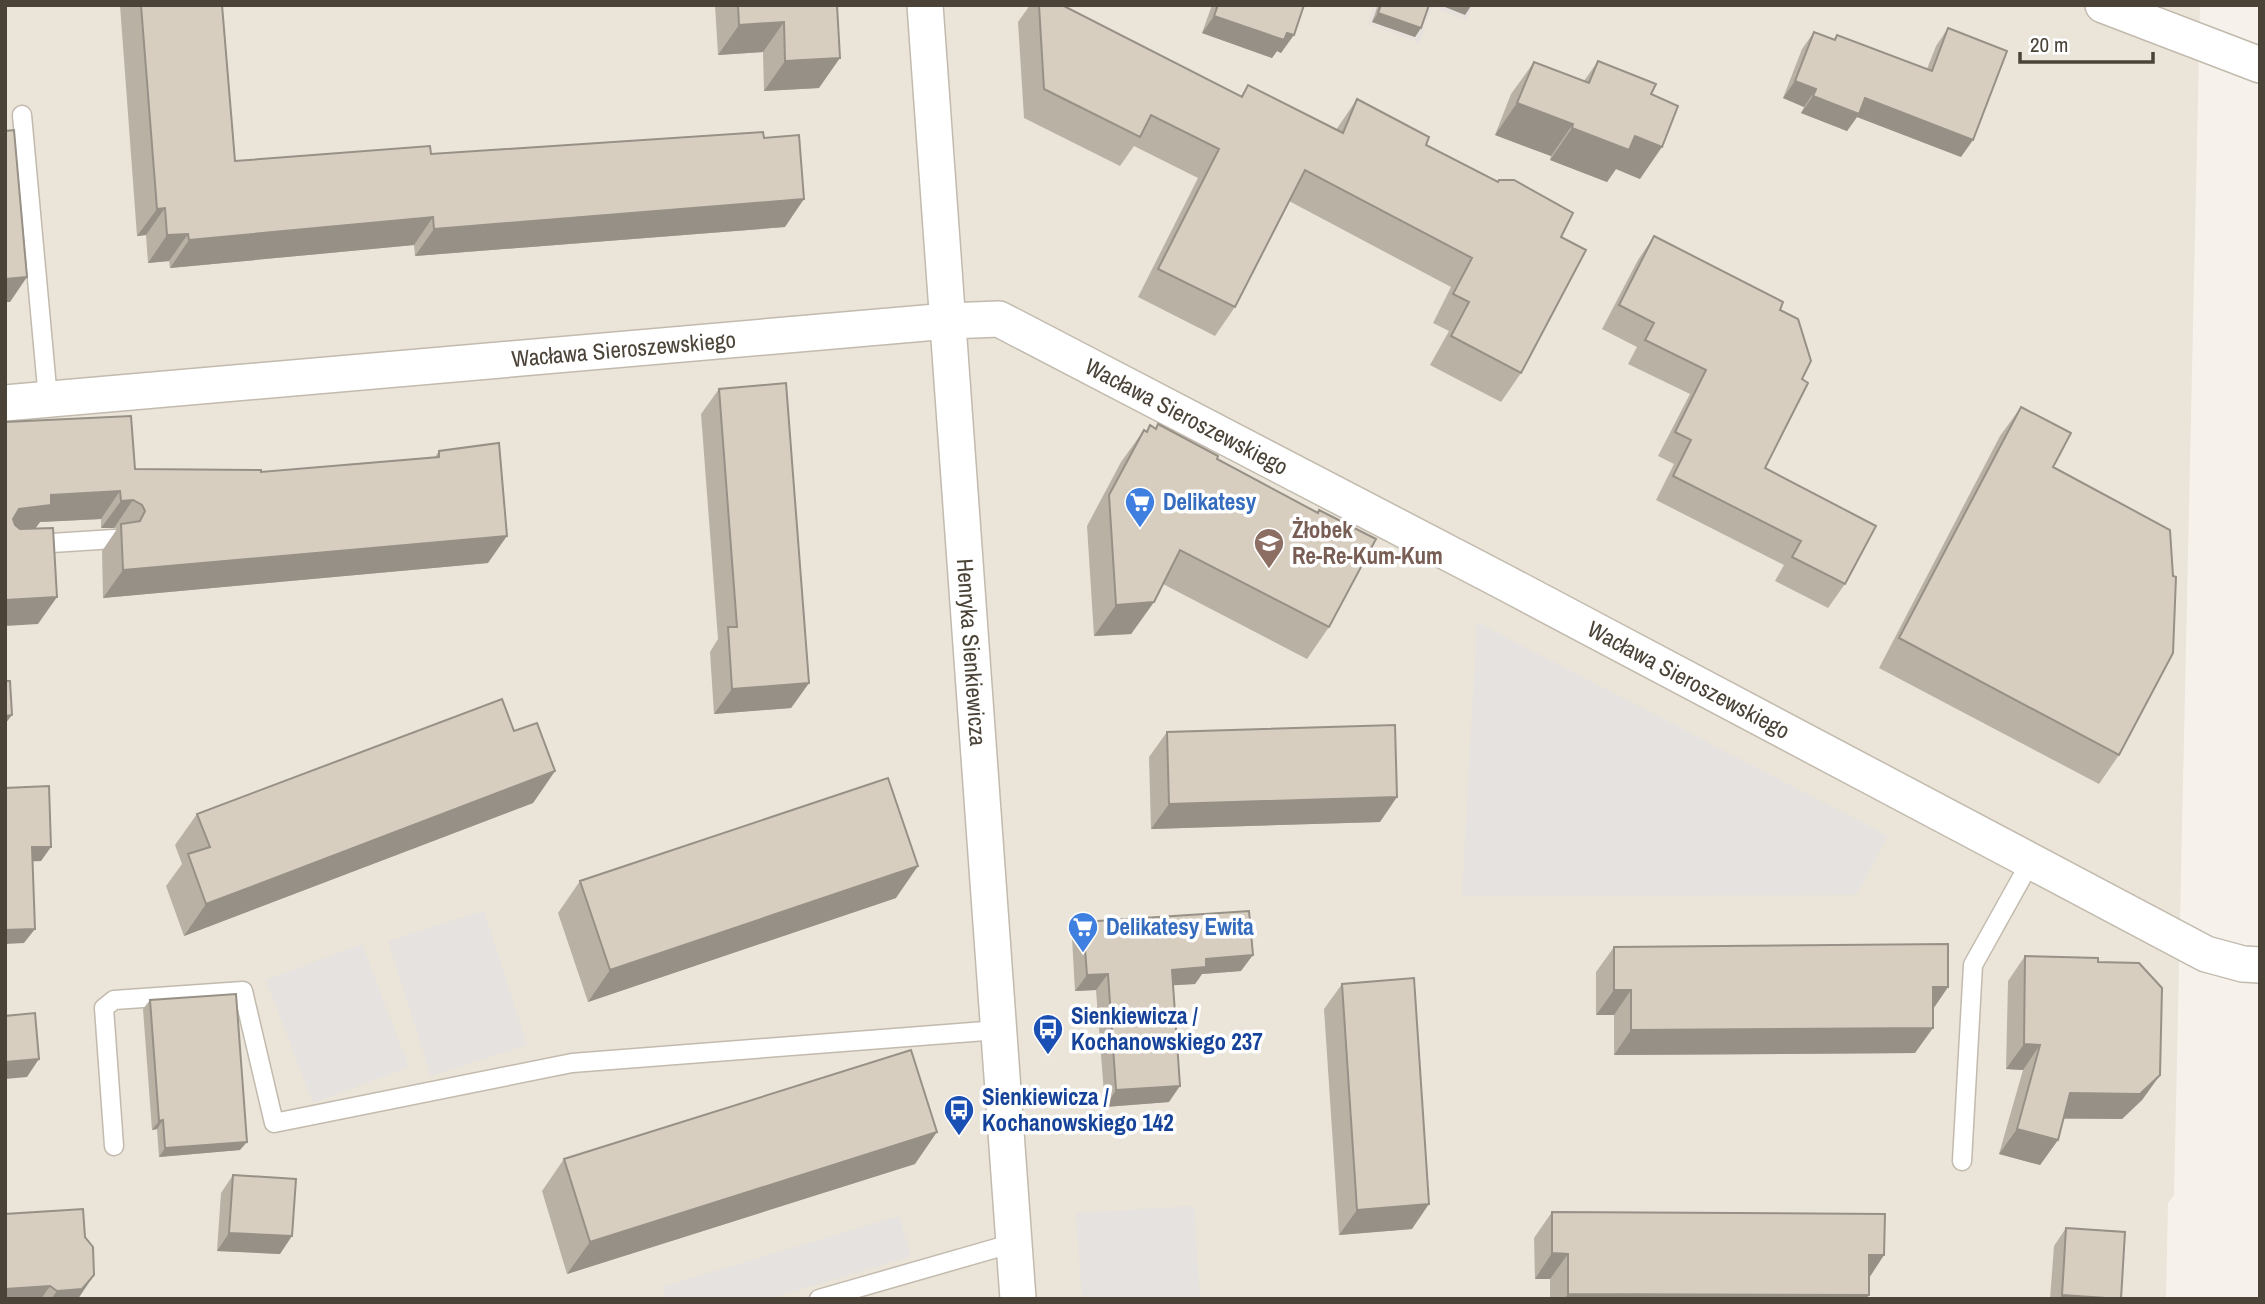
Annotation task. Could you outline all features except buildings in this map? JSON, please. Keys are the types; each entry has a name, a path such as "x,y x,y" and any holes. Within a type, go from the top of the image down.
{"street":[{"name":"Henryka Sienkiewicza","path":"925,5 1018,1299"},
{"path":"2103,5 2260,65"},
{"name":"Wacława Sieroszewskiego","path":"5,403 948,321 999,319 1502,581 2206,954 2243,964 2260,965"}],"lane":[{"path":"22,115 48,399"},
{"path":"5,546 114,539"},
{"path":"1962,1161 1973,965 2031,861"},
{"path":"114,1146 104,1008 114,1000 243,991 274,1123 572,1063 998,1030"},
{"path":"819,1299 1014,1243"}],"shaded area":[{"path":"5,5 2200,5 2174,1195 2168,1203 2166,1299 5,1299"},
{"path":"1374,5 1472,5 1467,20 1432,7 1419,43 1368,24"},
{"path":"1477,622 1888,836 1856,895 1462,896"},
{"path":"484,911 527,1045 431,1076 388,941"},
{"path":"362,944 409,1067 313,1103 266,980"},
{"path":"1194,1206 1200,1299 1082,1299 1076,1213"},
{"path":"899,1216 911,1256 769,1299 666,1299 662,1287"}],"place":[{"name":"Delikatesy","path":"1140,529"},
{"name":"Żłobek Re-Re-Kum-Kum","path":"1269,570"},
{"name":"Delikatesy Ewita","path":"1083,954"},
{"name":"Sienkiewicza / Kochanowskiego 237","path":"1048,1056"},
{"name":"Sienkiewicza / Kochanowskiego 142","path":"959,1137"}]}
